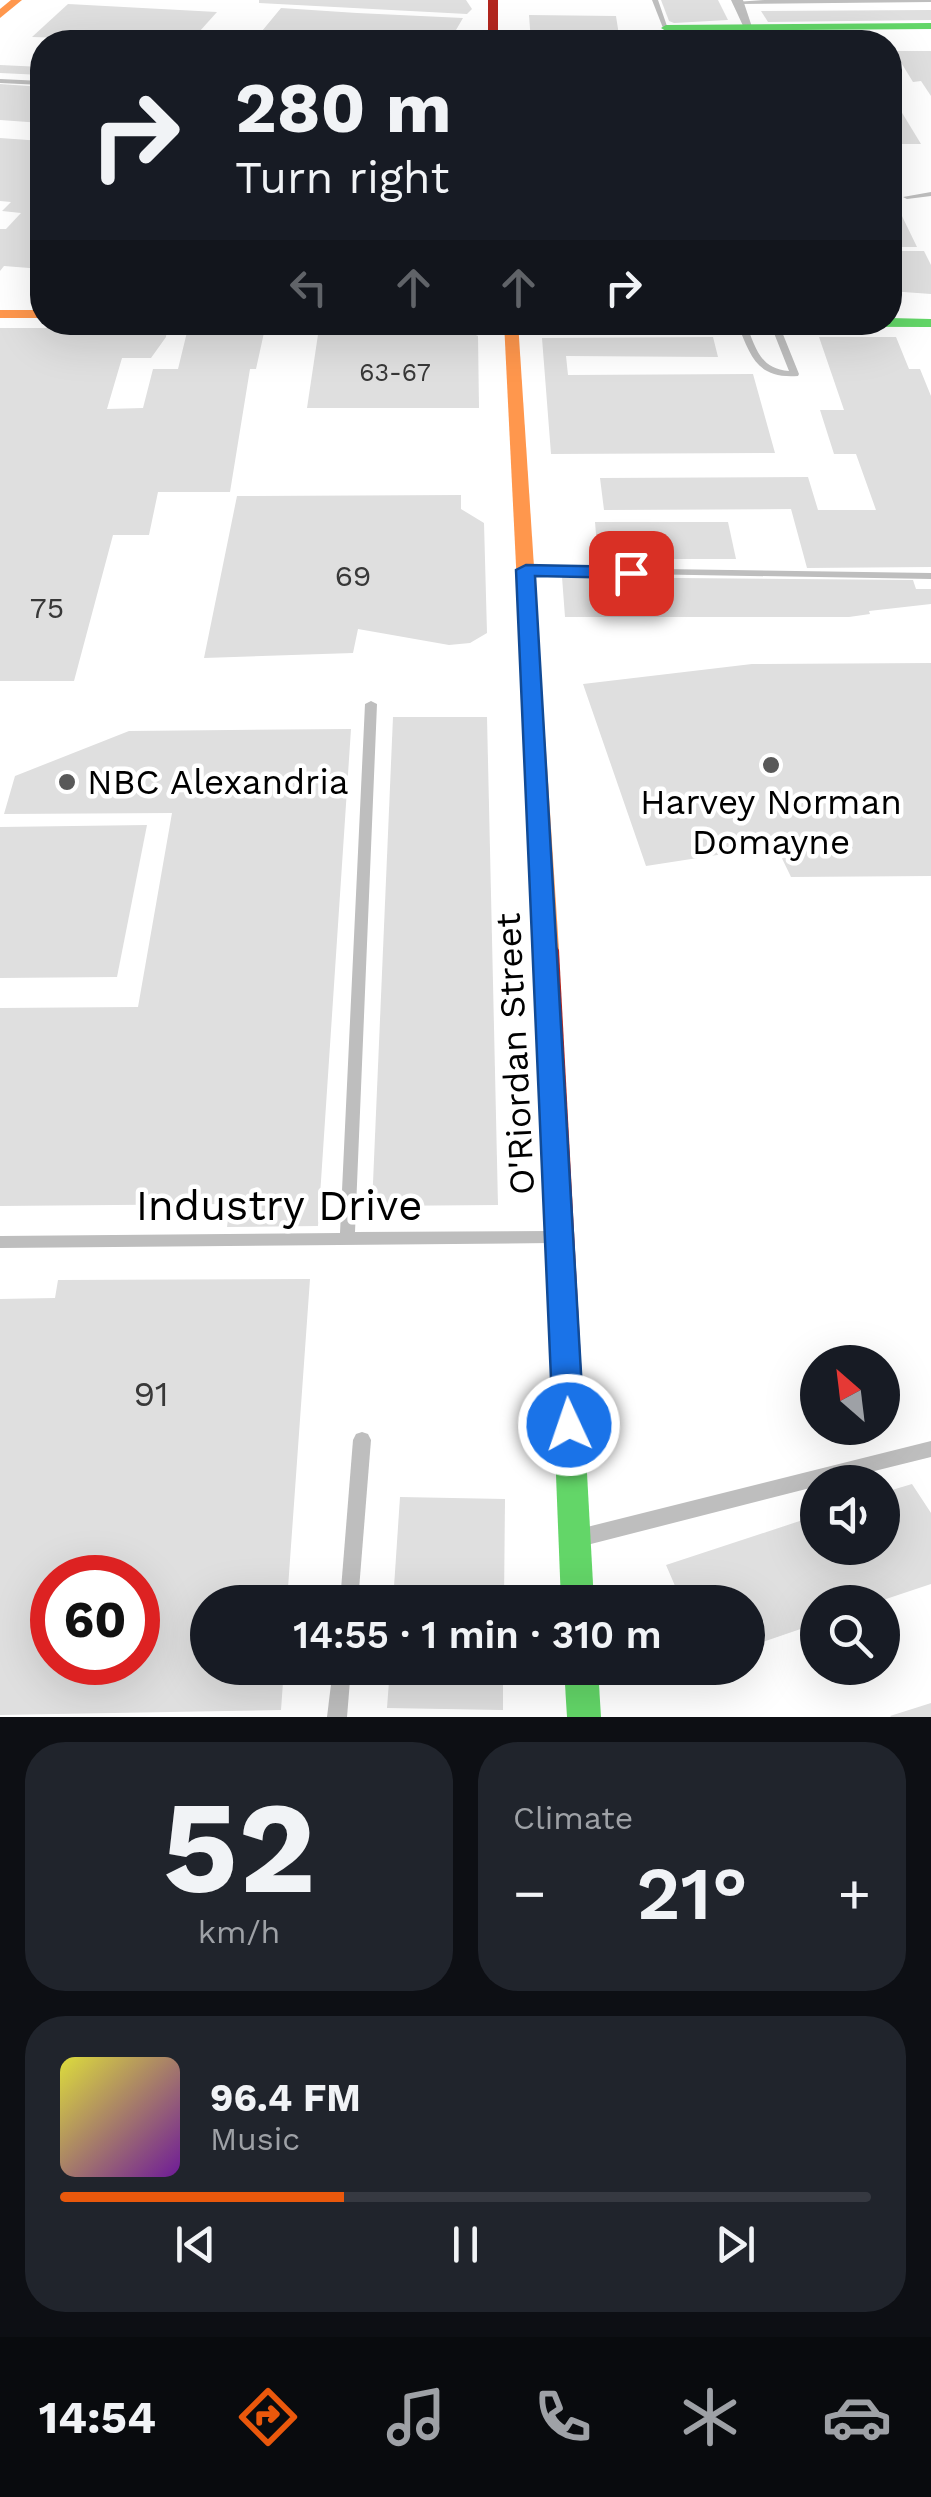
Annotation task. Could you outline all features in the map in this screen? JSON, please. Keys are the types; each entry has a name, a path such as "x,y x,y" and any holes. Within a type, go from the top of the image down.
{"main road":[{"path":"493,0 493,30"},
{"path":"666,28 931,26"},
{"path":"0,314 30,314"},
{"path":"902,323 931,323"},
{"name":"O'Riordan Street","path":"512,335 577,1585"},
{"path":"582,1685 584,1717"}],"street":[{"path":"738,1 750,27"}],"lane":[{"path":"655,0 666,28"},
{"path":"738,1 931,0"},
{"path":"0,81 30,83"},
{"path":"907,198 931,194"},
{"path":"746,335 759,365 776,375 795,374 779,335"},
{"path":"526,570 931,576"},
{"path":"347,1240 370,704"},
{"name":"Industry Drive","path":"0,1242 560,1237"},
{"path":"350,1585 362,1440"},
{"path":"575,1538 931,1450"},
{"path":"337,1717 340,1685"}],"building":[{"path":"259,0 466,0 472,9 467,14"},
{"path":"661,0 718,0 728,20 674,23 669,21"},
{"path":"68,4 217,12 201,30 40,30"},
{"path":"281,8 463,18 456,30 263,30"},
{"path":"931,10 931,20 768,22 761,11"},
{"path":"529,15 616,16 618,30 530,30"},
{"path":"902,51 931,51 931,96 921,81 913,82 902,64"},
{"path":"0,65 30,66 30,74 0,73"},
{"path":"0,84 30,86 30,122 0,120"},
{"path":"902,113 921,144 902,144"},
{"path":"0,138 30,140 30,268 4,266 0,271 0,229 6,229 21,213 2,211 11,202 0,201"},
{"path":"902,216 917,247 902,247"},
{"path":"902,251 924,251 931,265 931,294 902,292"},
{"path":"0,328 30,328 30,335 166,335 151,358 122,358 107,409 143,408 153,369 178,369 186,335 263,335 256,369 250,369 230,492 158,492 149,535 113,535 74,681 0,681"},
{"path":"318,335 478,336 479,408 307,408"},
{"path":"713,337 718,357 566,356 568,375 753,374 775,453 551,454 542,338"},
{"path":"819,337 896,337 909,369 920,369 931,396 931,567 807,568 791,509 604,510 600,478 808,477 818,510 876,510 856,454 834,454 820,410 844,410"},
{"path":"461,495 461,509 484,523 487,633 470,643 449,645 358,629 353,653 204,658 237,496"},
{"path":"595,522 728,522 736,559 598,559"},
{"path":"562,577 913,580 916,589 931,589 931,604 849,617 565,617"},
{"name":"Harvey Norman Domayne","path":"931,663 931,876 791,877 776,846 646,866 583,684 752,664"},
{"path":"393,717 487,717 498,1205 372,1206"},
{"path":"351,729 318,1226 227,1227 230,1204 0,1206 0,1008 138,1007 172,813 4,814 15,776 129,731"},
{"path":"147,825 117,977 0,978 0,827"},
{"path":"310,1279 288,1585 190,1585 190,1685 283,1685 281,1710 0,1715 0,1299 55,1298 58,1280"},
{"path":"912,1484 931,1513 931,1584 900,1594 900,1585 800,1585 800,1629 765,1641 765,1585 675,1585 666,1565 800,1521 800,1565 900,1565 900,1488"},
{"path":"400,1497 505,1499 504,1585 394,1585"},
{"path":"389,1685 503,1685 503,1710 387,1708"},
{"path":"931,1703 931,1717 890,1716"}],"traffic: fast":[{"path":"666,28 931,26"},
{"path":"902,323 931,323"},
{"path":"568,1399 577,1585"},
{"path":"582,1685 584,1717"}],"traffic: slow":[{"path":"0,15 17,0"},
{"path":"0,314 30,314"},
{"path":"512,335 547,950"}],"traffic: jam":[{"path":"493,0 493,30"},
{"path":"547,950 568,1399"}],"place":[{"name":"Harvey Norman Domayne","path":"771,765"},
{"name":"NBC Alexandria","path":"67,782"}],"route":[{"path":"569,1425 526,570 631,573"}]}
